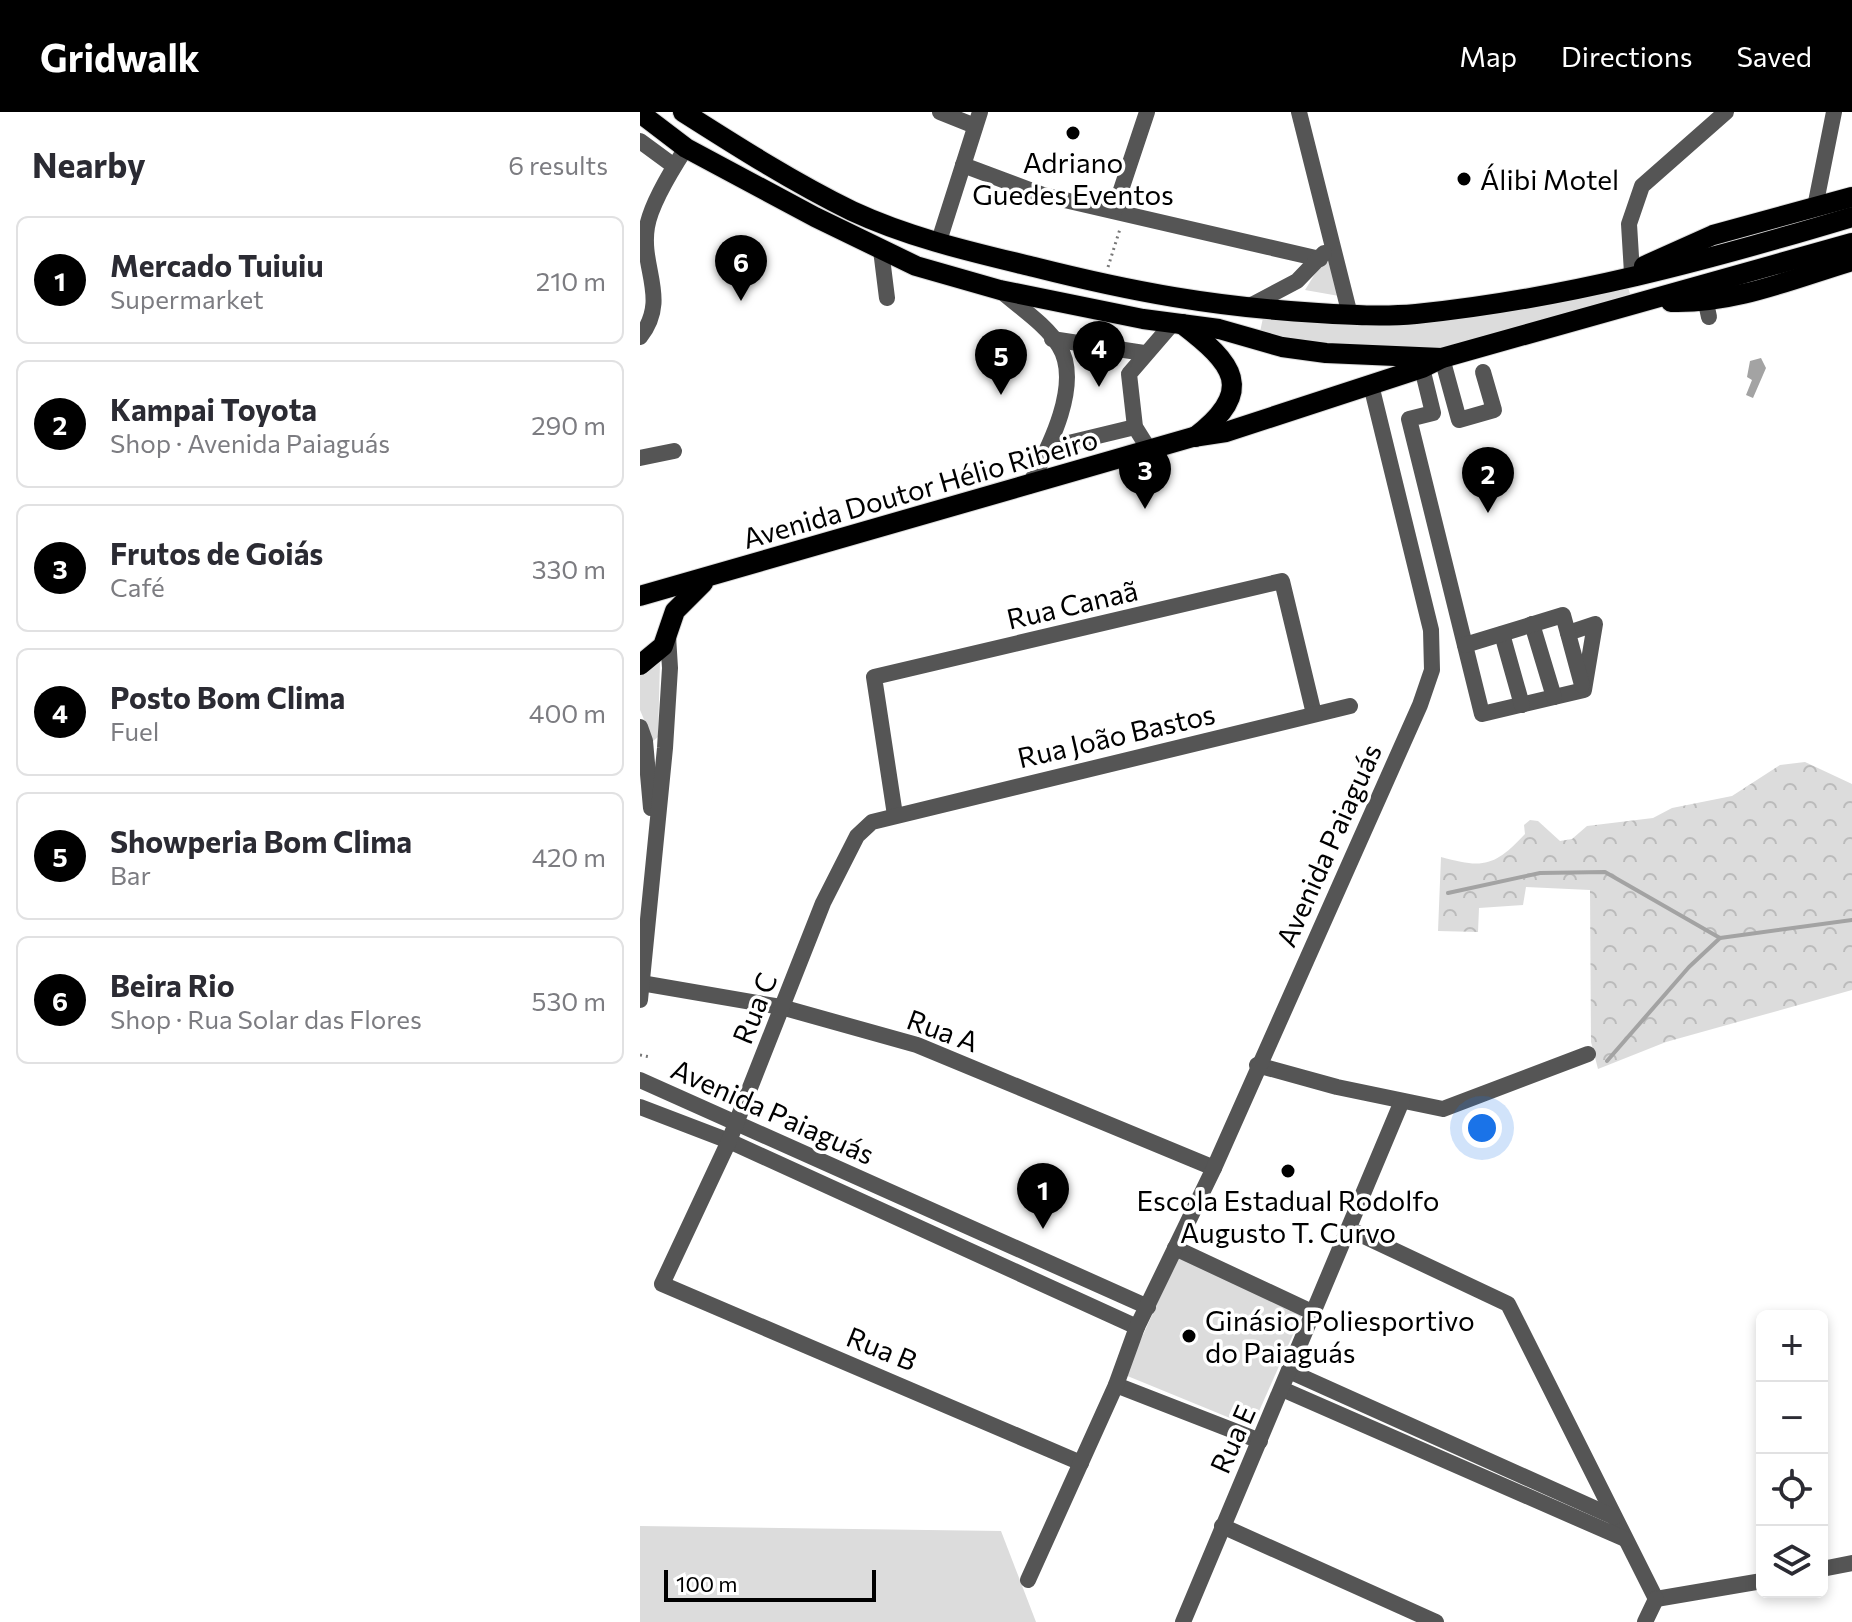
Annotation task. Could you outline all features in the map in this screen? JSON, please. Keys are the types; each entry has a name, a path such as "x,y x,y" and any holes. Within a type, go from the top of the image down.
{"main road":[{"path":"683,112 777,171 854,212 938,244 1148,295 1246,308 1350,315 1415,314 1612,283 1752,249 1852,217"},
{"path":"640,113 686,148 916,266 1000,290 1326,353 1442,358 1651,302 1852,243"},
{"path":"1612,283 1713,235 1852,197"},
{"path":"1651,302 1707,310 1852,261"},
{"path":"1177,324 1224,359 1231,386 1224,409 1214,422 1193,437"},
{"name":"Avenida Doutor Hélio Ribeiro","path":"640,596 1193,437 1226,432 1422,368 1442,358"},
{"name":"Avenida Doutor Hélio Ribeiro","path":"640,665 655,655 684,599 707,579"},
{"name":"Avenida Doutor Hélio Ribeiro","path":"640,596 656,609 667,631"}],"street":[{"path":"938,244 978,119 940,112"},
{"path":"1119,212 1147,112"},
{"path":"1299,112 1350,315"},
{"path":"1632,273 1629,224 1642,186 1726,112"},
{"path":"1815,207 1834,112"},
{"path":"640,141 674,166"},
{"path":"640,337 653,318 654,288 647,228 674,166 686,148"},
{"path":"963,165 1043,195 1320,259"},
{"path":"1246,308 1297,281 1320,259 1330,241"},
{"path":"881,250 887,298"},
{"path":"1000,290 1060,346 1067,374 1060,422 1029,486"},
{"path":"1150,451 1135,427 1129,374 1144,353 1177,324"},
{"path":"1052,339 1144,353"},
{"path":"1442,358 1459,420 1494,410 1483,372"},
{"path":"1422,368 1433,413"},
{"name":"Avenida Paiaguás","path":"1028,1580 1116,1385 1137,1327 1214,1168 1257,1065 1420,705 1432,670 1431,630 1362,388"},
{"path":"1456,408 1409,419 1482,714 1584,690"},
{"path":"1048,448 1135,427"},
{"path":"640,458 674,451"},
{"name":"Rua Canaã","path":"895,815 874,677 1282,581 1314,714"},
{"path":"1465,645 1563,615 1584,690"},
{"path":"1532,624 1554,697"},
{"path":"1568,633 1595,624 1584,690"},
{"path":"640,1000 666,733 667,631"},
{"path":"1502,634 1522,705"},
{"name":"Rua João Bastos","path":"895,815 1350,706"},
{"path":"640,727 648,764 654,849"},
{"name":"Rua C","path":"662,1284 729,1141 823,903 857,836 872,822 895,815"},
{"name":"Rua A","path":"641,983 781,1007 917,1045 1214,1168"},
{"path":"1257,1065 1443,1109 1588,1054"},
{"name":"Avenida Paiaguás","path":"640,1080 1148,1307"},
{"name":"Rua E","path":"1183,1622 1402,1101"},
{"name":"Avenida Paiaguás","path":"640,1107 729,1141 1137,1327"},
{"path":"1349,1229 1508,1304 1656,1599"},
{"path":"1175,1248 1314,1313"},
{"name":"Rua B","path":"662,1284 1081,1463"},
{"path":"1289,1371 1614,1517"},
{"path":"1116,1385 1260,1441"},
{"path":"1282,1389 1353,1423 1625,1539"},
{"path":"1222,1526 1436,1622"},
{"path":"1828,1568 1852,1563"},
{"path":"1656,1599 1756,1582"},
{"path":"1645,1622 1656,1599"}],"path":[{"path":"1107,272 1119,212"},
{"path":"640,1055 650,1057"}],"green space":[{"path":"1326,256 1331,256 1339,296 1305,290"},
{"path":"1628,287 1630,294 1498,334 1430,349 1356,349 1260,332 1264,313 1484,314 1567,302"},
{"path":"660,662 658,737 653,741 640,710 640,675"},
{"path":"1805,762 1852,784 1852,990 1666,1042 1598,1069 1591,1042 1590,890 1526,887 1523,905 1479,908 1478,932 1438,931 1441,857 1468,863 1488,862 1515,845 1525,834 1524,825 1530,820 1538,821 1560,841 1572,839 1587,826 1653,818 1672,808 1732,796 1780,765"},
{"path":"1179,1255 1303,1312 1252,1427 1125,1375"},
{"path":"640,1526 1001,1531 1036,1622 640,1622"}],"shaded area":[{"path":"1761,358 1766,368 1753,398 1746,395 1752,380 1747,377 1750,361"}],"waterway":[{"path":"1448,893 1540,873 1605,872 1720,938 1852,920"},
{"path":"1607,1061 1689,967 1720,938"}],"place":[{"name":"Adriano Guedes Eventos","path":"1073,133"},
{"name":"Álibi Motel","path":"1464,179"},
{"name":"Beira Rio","path":"741,301"},
{"name":"Posto Bom Clima","path":"1099,387"},
{"name":"Showperia Bom Clima","path":"1001,395"},
{"name":"Frutos de Goiás","path":"1145,509"},
{"name":"Kampai Toyota","path":"1488,513"},
{"name":"Escola Estadual Rodolfo Augusto T. Curvo","path":"1288,1171"},
{"name":"Mercado Tuiuiu","path":"1043,1229"},
{"name":"Ginásio Poliesportivo do Paiaguás","path":"1189,1336"}]}
